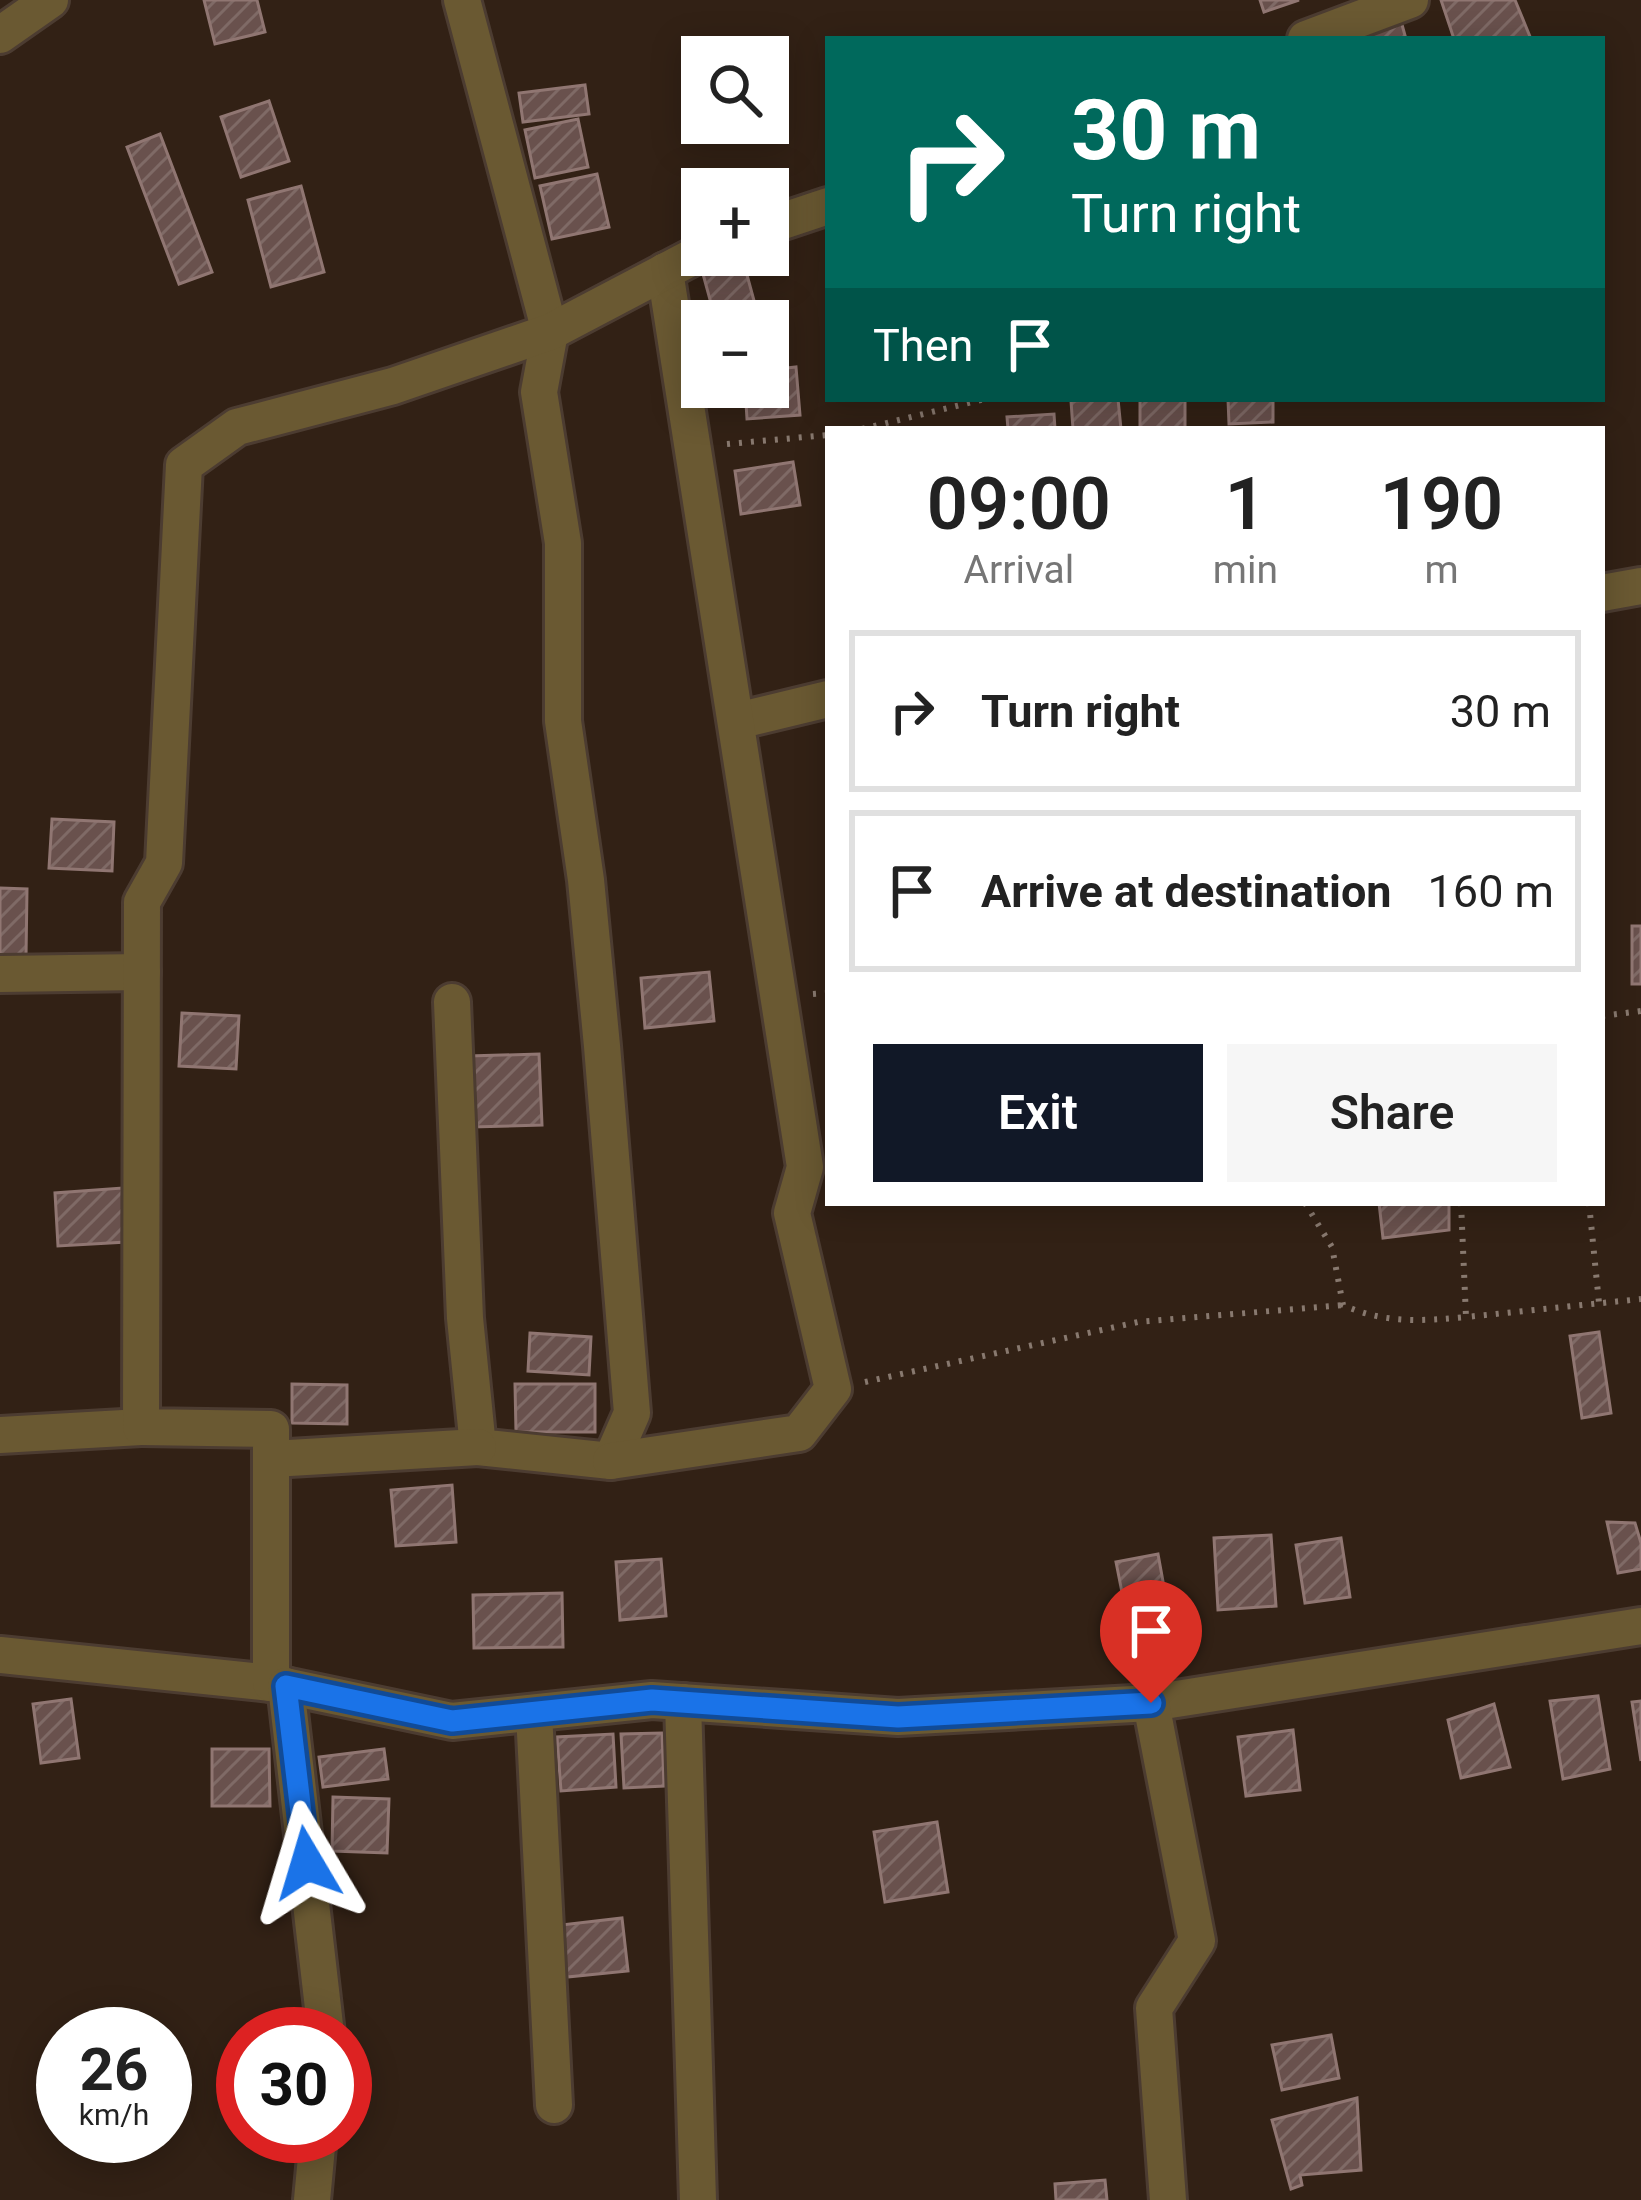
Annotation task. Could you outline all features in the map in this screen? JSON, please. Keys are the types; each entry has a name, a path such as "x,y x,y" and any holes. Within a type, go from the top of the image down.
{"street":[{"path":"0,35 50,0"},
{"path":"462,0 550,332 539,392 562,543 563,721 588,904 632,1413 610,1461"},
{"path":"1314,36 1410,0"},
{"path":"789,219 825,207"},
{"path":"141,1427 142,902 164,863 184,465 237,428 393,386 550,332 681,263"},
{"path":"272,1459 478,1447 610,1461 799,1433 832,1389 792,1213 805,1167 665,271"},
{"path":"1605,592 1641,586"},
{"path":"737,721 825,699"},
{"path":"0,974 142,972"},
{"path":"452,1002 465,1318 478,1447"},
{"path":"0,1435 141,1427 271,1429 279,1685 322,2007"},
{"path":"0,1654 279,1685 452,1721 652,1700 898,1717 1151,1703 1641,1626"},
{"path":"682,1702 698,2200"},
{"path":"1151,1703 1197,1941 1154,2008 1168,2200"},
{"path":"533,1713 554,2105"},
{"path":"313,2200 316,2163"}],"path":[{"path":"874,426 974,402"},
{"path":"693,448 825,435"},
{"path":"1605,1016 1641,1011"},
{"path":"1307,1206 1332,1246 1343,1305"},
{"path":"1461,1206 1466,1317"},
{"path":"1588,1206 1599,1303"},
{"path":"832,1389 1138,1322 1343,1305 1362,1314 1413,1322 1641,1299"}],"building":[{"path":"204,0 257,0 265,32 215,44"},
{"path":"1260,0 1299,0 1264,12"},
{"path":"1441,0 1515,0 1530,36 1453,36"},
{"path":"1401,21 1405,36 1364,36"},
{"path":"585,85 589,114 523,122 519,93"},
{"path":"269,101 289,161 241,177 221,117"},
{"path":"578,119 588,167 535,178 525,130"},
{"path":"160,134 212,272 179,284 127,147"},
{"path":"597,174 609,227 552,239 540,186"},
{"path":"301,186 324,272 271,287 248,200"},
{"path":"704,276 747,276 754,300 710,300"},
{"path":"796,367 800,415 747,419 746,408 789,408 789,368"},
{"path":"1071,402 1118,402 1121,426 1073,426"},
{"path":"1140,402 1185,402 1185,426 1140,426"},
{"path":"1228,402 1273,402 1273,422 1229,424"},
{"path":"1054,414 1055,426 1008,426 1007,417"},
{"path":"793,462 800,505 741,514 735,471"},
{"path":"52,819 114,822 112,871 49,868"},
{"path":"0,888 27,889 26,957 0,956"},
{"path":"1632,926 1641,926 1641,984 1632,984"},
{"path":"709,972 714,1021 645,1028 641,978"},
{"path":"182,1013 239,1016 236,1069 179,1066"},
{"path":"539,1054 542,1125 472,1127 469,1056"},
{"path":"122,1188 126,1242 58,1246 55,1193"},
{"path":"1379,1206 1449,1206 1449,1230 1383,1238"},
{"path":"1599,1332 1611,1413 1582,1418 1570,1336"},
{"path":"530,1333 591,1337 589,1375 528,1371"},
{"path":"292,1384 347,1385 347,1424 292,1423"},
{"path":"515,1384 595,1384 595,1432 516,1432"},
{"path":"452,1485 456,1542 396,1546 391,1490"},
{"path":"1607,1522 1635,1523 1641,1569 1618,1573"},
{"path":"1271,1535 1276,1606 1218,1610 1214,1538"},
{"path":"1341,1538 1350,1597 1305,1603 1296,1545"},
{"path":"1158,1554 1170,1620 1129,1628 1116,1562"},
{"path":"661,1559 666,1616 620,1620 616,1562"},
{"path":"562,1593 563,1647 474,1648 473,1595"},
{"path":"1598,1696 1610,1769 1563,1779 1550,1701"},
{"path":"71,1699 79,1758 41,1763 33,1704"},
{"path":"1641,1701 1641,1761 1632,1702"},
{"path":"1494,1704 1510,1767 1461,1778 1448,1720"},
{"path":"1293,1730 1300,1790 1246,1796 1238,1737"},
{"path":"662,1733 664,1786 624,1788 621,1734"},
{"path":"613,1734 616,1787 561,1791 557,1737"},
{"path":"212,1749 269,1749 270,1806 212,1806"},
{"path":"384,1749 388,1779 323,1787 319,1757"},
{"path":"333,1797 389,1799 387,1853 332,1851"},
{"path":"937,1822 948,1892 885,1902 874,1832"},
{"path":"622,1918 628,1971 567,1977 561,1925"},
{"path":"1331,2035 1339,2078 1282,2090 1272,2045"},
{"path":"1357,2098 1361,2170 1300,2175 1302,2185 1291,2189 1272,2120"},
{"path":"1105,2180 1107,2200 1056,2200 1055,2184"}],"route":[{"path":"307,1863 286,1686 452,1721 652,1700 898,1717 1151,1703"}]}
